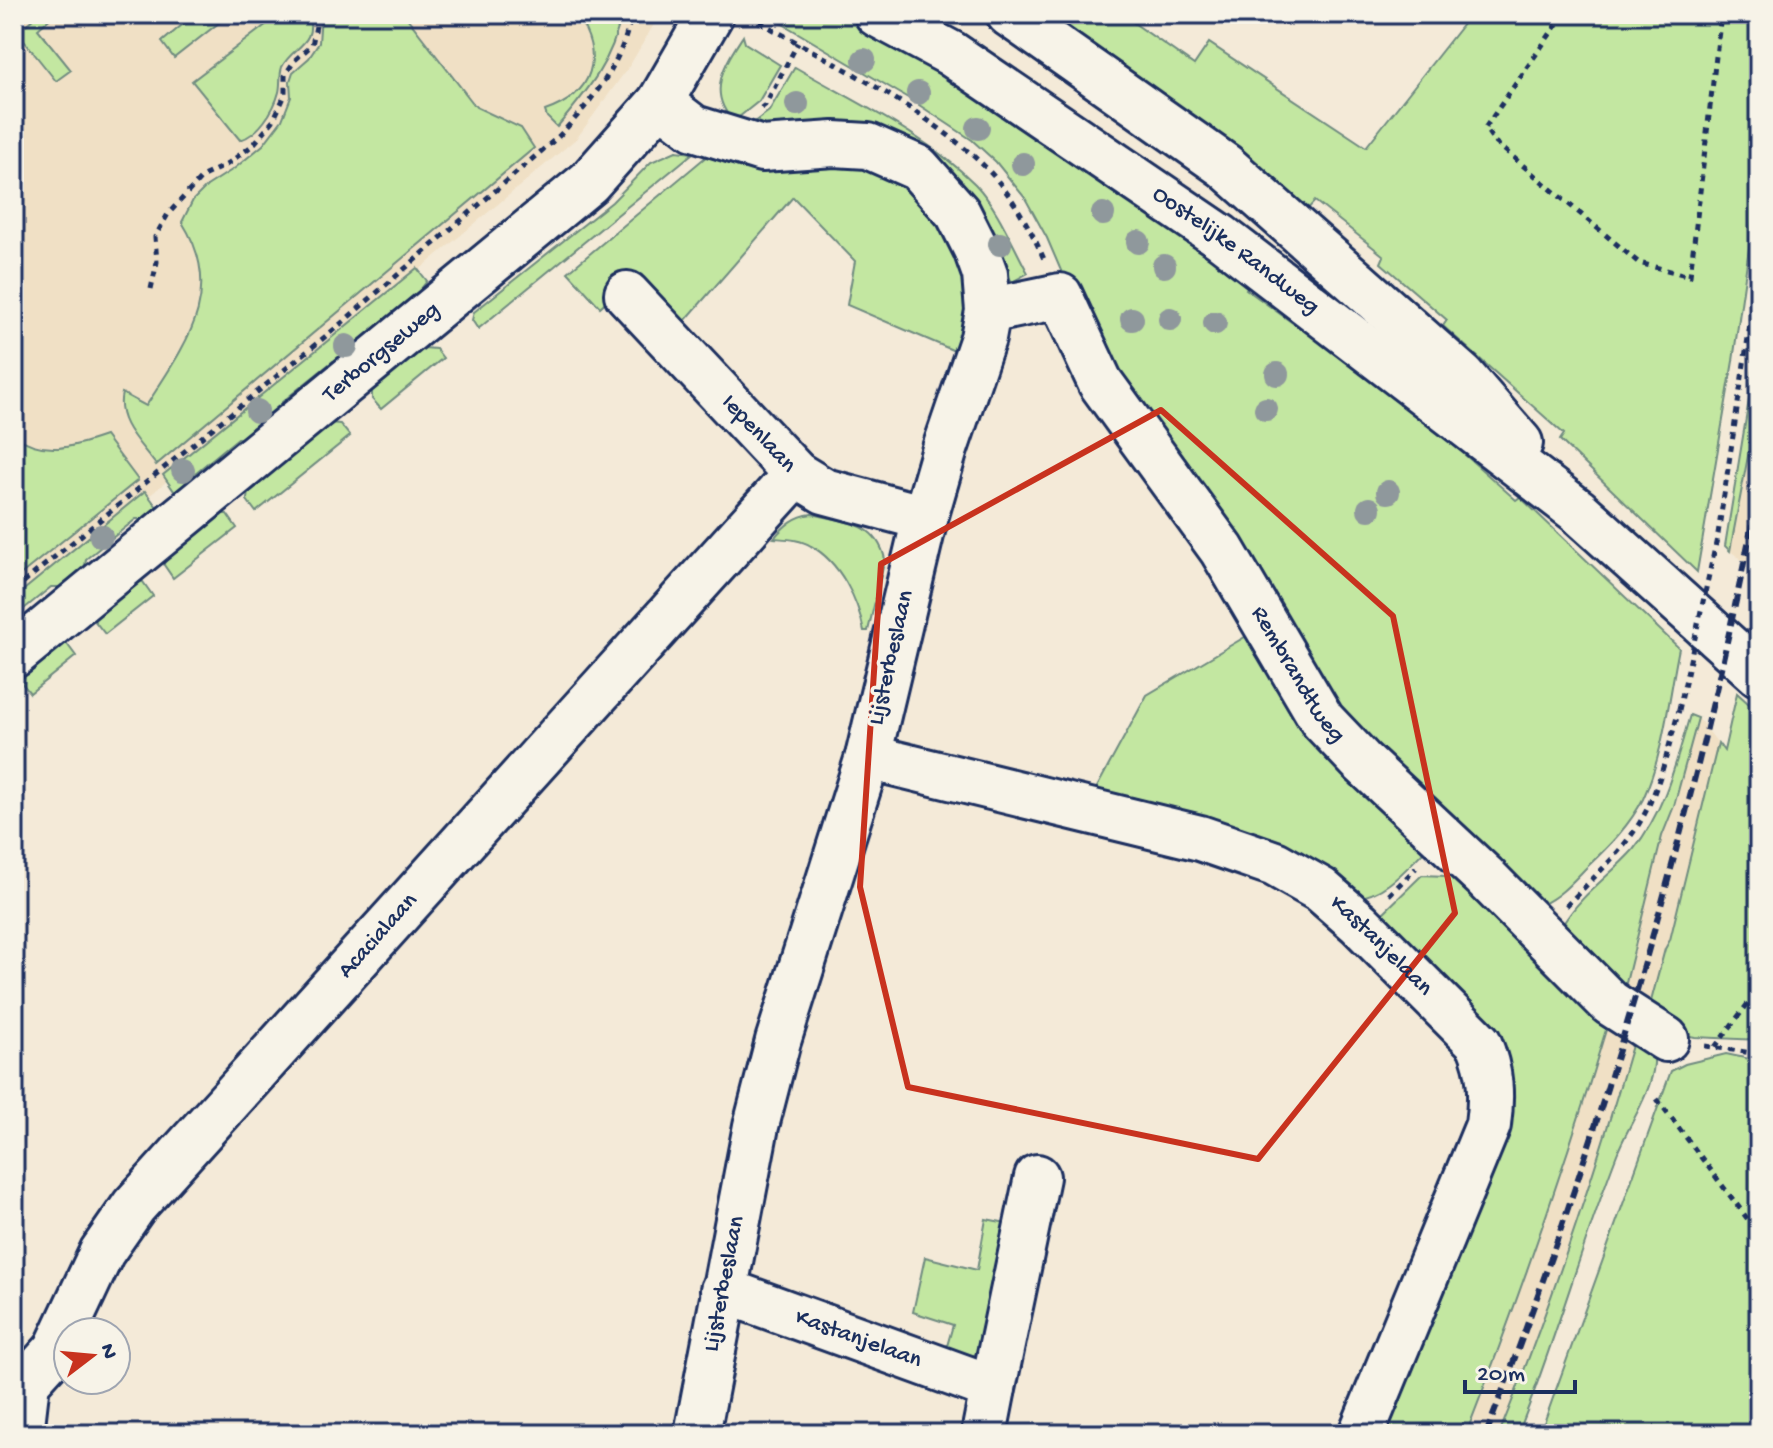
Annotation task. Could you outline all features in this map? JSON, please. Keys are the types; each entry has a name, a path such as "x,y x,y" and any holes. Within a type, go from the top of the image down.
{"street":[{"name":"Terborgseweg","path":"14,655 589,182 660,102 711,14"},
{"name":"Oostelijke Randweg","path":"877,14 950,53 1221,237 1578,511 1759,674"},
{"name":"Oostelijke Randweg","path":"1009,14 1225,166 1462,376 1578,511"},
{"name":"Lijsterbeslaan","path":"660,102 694,128 762,149 834,144 868,146 918,168 958,213 976,249 985,274 988,311 983,338 925,518 868,757 778,1041 756,1126 697,1434"},
{"name":"Iepenlaan","path":"627,294 796,474 824,491 925,518"},
{"name":"Rembrandtweg","path":"988,311 1060,296 1100,382 1222,550 1322,720 1610,1003 1666,1039"},
{"name":"Acacialaan","path":"21,1434 21,1378 56,1350 102,1252 134,1206 796,474"},
{"name":"Kastanjelaan","path":"868,757 1200,838 1275,864 1321,890 1359,923 1479,1043 1490,1069 1492,1097 1488,1125 1361,1434"},
{"path":"984,1434 1037,1177"},
{"name":"Kastanjelaan","path":"723,1290 993,1388"}],"path":[{"path":"151,289 157,262 155,237 168,214 203,176 226,165 253,145 273,121 285,95 285,75 295,60 312,45 316,26 314,14"},
{"path":"14,590 337,327 559,136 586,108 605,81 627,34 631,14"},
{"path":"1564,14 1485,128 1495,142 1639,263 1690,276 1721,14"},
{"path":"720,137 765,105 798,43"},
{"path":"1541,932 1628,841 1647,809 1660,778 1679,710 1718,534 1759,266"},
{"path":"1359,923 1445,841"},
{"path":"1714,1048 1759,989"},
{"path":"1666,1039 1759,1054"},
{"path":"1657,1099 1759,1234"}],"highlighted area":[{"path":"1161,410 1393,616 1455,913 1258,1159 908,1087 860,887 881,564"}],"shaded area":[{"path":"14,14 660,14 630,65 577,138 14,609"},
{"path":"1759,398 1759,568 1758,572 1730,551"},
{"path":"1698,718 1718,743 1670,940 1650,1005 1624,991 1662,836 1674,806"},
{"path":"1609,1020 1633,1043 1606,1135 1539,1335 1499,1434 1466,1434 1503,1340"}],"green space":[{"path":"39,14 55,14 38,29 71,70 56,81 17,32"},
{"path":"195,14 222,14 225,18 174,58 162,42"},
{"path":"280,14 308,14 310,32 282,67 279,92 269,114 259,128 240,140 192,81"},
{"path":"321,14 404,14 476,107 521,128 534,148 156,465 125,423 122,393 146,406 174,362 196,318 201,295 201,272 195,248 182,222 193,200 263,145 282,120 291,97 293,72 309,58 319,43"},
{"path":"576,14 621,14 605,61 557,127 545,111 575,95 590,72 590,44"},
{"path":"766,14 856,14 1254,277 1246,289 1298,327 1303,321 1384,390 1387,386 1516,500 1520,497 1679,648 1661,744 1643,799 1618,835 1566,888 1541,905 1381,769 1083,322 1047,238 1025,198 996,162 972,140 913,101"},
{"path":"1047,14 1121,14 1194,65 1209,43 1366,147 1471,14 1759,14 1759,177 1733,361 1697,572 1560,440 1564,434 1443,326 1447,320 1381,263 1384,256 1315,201 1304,213"},
{"path":"743,36 745,43 780,65 759,101 734,121 721,100 721,78"},
{"path":"795,67 912,134 955,166 991,204 1028,273 1012,282 952,178 746,128 769,111"},
{"path":"676,151 693,153 478,329 472,320 474,312 612,202 651,162"},
{"path":"708,155 738,164 824,160 889,171 930,205 961,264 970,299 957,352 847,305 855,261 793,197 684,322 640,280 630,280 600,307 568,272"},
{"path":"417,268 427,281 410,303 350,362 333,361 282,402 281,417 255,439 238,438 189,478 187,494 174,491 163,475"},
{"path":"1759,339 1759,398 1730,551 1725,546"},
{"path":"424,348 436,349 443,358 381,409 372,399 372,389"},
{"path":"329,423 340,424 350,436 256,512 247,500 248,490"},
{"path":"14,435 25,442 48,448 82,444 105,436 138,480 14,580 14,463 21,457 14,448"},
{"path":"145,491 157,507 154,519 136,519 86,559 84,574 67,587 51,587 14,617 14,598"},
{"path":"216,514 227,514 237,528 173,578 164,565 165,555"},
{"path":"812,514 858,525 881,546 885,559 868,631 864,631 846,583 831,562 807,544 774,538 791,522"},
{"path":"131,580 143,582 153,596 105,634 94,620 93,612"},
{"path":"1255,631 1429,846 1396,879 1377,892 1355,898 1312,865 1254,836 1178,809 1096,789 1147,695"},
{"path":"56,642 67,644 76,656 30,693 20,681 19,672"},
{"path":"1737,693 1759,713 1759,1040 1675,1033 1650,1005 1670,940 1718,743 1724,751"},
{"path":"1690,715 1698,718 1674,806 1662,836 1624,991 1562,926 1577,905 1633,850 1644,835 1668,786"},
{"path":"1422,875 1470,877 1609,1020 1542,1228 1466,1434 1380,1434 1501,1122 1379,917"},
{"path":"1633,1042 1653,1045 1653,1073 1649,1087 1617,1154 1518,1434 1499,1434 1571,1240"},
{"path":"1726,1054 1759,1061 1759,1434 1540,1434 1671,1071 1685,1064"},
{"path":"986,1219 1012,1224 985,1348 975,1355 956,1356 945,1353 953,1325 913,1312 925,1257 977,1270"}],"railway":[{"path":"1486,1434 1570,1202 1644,968 1706,730 1759,489"}]}
